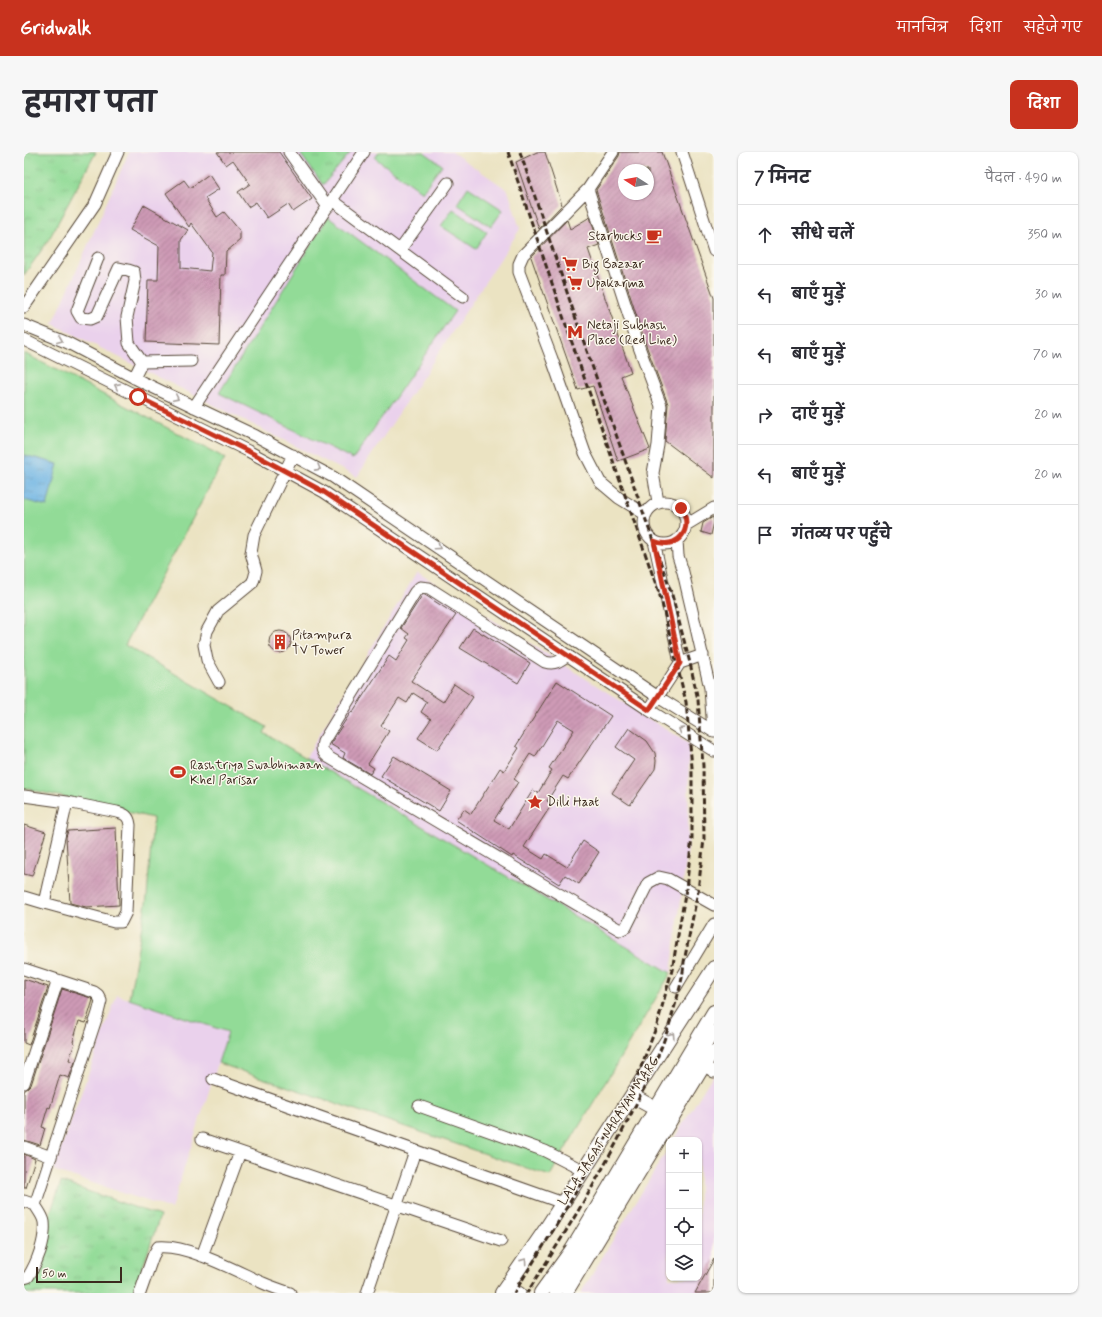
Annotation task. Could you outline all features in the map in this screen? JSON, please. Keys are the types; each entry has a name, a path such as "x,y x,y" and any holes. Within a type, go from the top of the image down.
{"main road":[{"name":"LALA JAGAT NARAYAN MARG","path":"505,1289 584,1171 714,968"},
{"name":"LALA JAGAT NARAYAN MARG","path":"541,1293 572,1250 714,1012"},
{"path":"632,1096 656,1109"}],"street":[{"path":"24,307 95,204 118,152"},
{"path":"289,152 330,203 400,250 463,297"},
{"path":"194,407 364,152"},
{"path":"613,152 588,189 523,255 519,264 519,272 585,453 600,482 619,498 645,514"},
{"path":"682,152 714,251"},
{"path":"400,250 448,182"},
{"path":"588,189 661,406 658,445 653,473 658,502"},
{"path":"98,258 77,311 81,318 90,319 96,316 119,268 134,272 136,281 127,317 129,343 142,362 138,397"},
{"path":"24,325 68,344 139,381 256,436 333,477 658,697 713,731"},
{"path":"24,340 248,451 324,492 649,710 714,751"},
{"path":"142,362 191,361"},
{"path":"219,682 207,660 204,645 207,631 218,611 252,583 254,579 256,571 251,553 254,535 293,455"},
{"path":"654,541 665,544 677,540 684,531 686,525 684,513 676,504 670,502 658,502 648,509 644,520 646,532 654,541 680,663"},
{"path":"686,525 714,508"},
{"path":"409,548 418,534"},
{"path":"677,540 678,556 710,688 713,731"},
{"path":"568,655 557,663 550,664 545,662 429,588 420,587 415,592 323,742 321,748 323,753 620,930 626,927 648,884 659,877 668,878 714,905"},
{"path":"649,710 680,663 703,655"},
{"path":"24,796 67,802 124,813 130,820 126,912 121,922 24,897"},
{"path":"44,903 67,802"},
{"path":"676,987 714,924"},
{"path":"24,969 94,992 98,995 101,1001 35,1205"},
{"path":"24,1083 58,980"},
{"path":"555,1293 714,1031"},
{"path":"567,1293 709,1069 714,1051"},
{"path":"213,1079 563,1203"},
{"path":"419,1106 545,1151 584,1171"},
{"path":"202,1139 501,1241"},
{"path":"24,1146 51,1157"},
{"path":"367,1293 416,1151"},
{"path":"202,1256 240,1152"},
{"path":"24,1201 35,1205 44,1221 39,1256 25,1281"},
{"path":"140,1293 153,1256 158,1247 167,1246 202,1256 264,1289 290,1293"},
{"path":"505,1289 520,1293"}],"shaded area":[{"path":"129,152 452,152 508,190 520,229 357,477 53,324"},
{"name":"Dilli Haat","path":"417,572 689,744 688,847 671,973 306,757"},
{"path":"117,995 228,1032 171,1209 53,1170"},
{"path":"714,1073 714,1293 582,1293 666,1152 666,1281 702,1281 702,1137 675,1137"}],"green space":[{"path":"24,152 96,152 48,241 24,275"},
{"path":"299,152 351,152 323,185"},
{"path":"379,152 424,152 442,165 422,192 375,158"},
{"path":"468,187 503,210 491,227 457,204"},
{"path":"453,209 487,232 476,249 441,226"},
{"path":"328,217 455,311 353,459 219,393"},
{"name":"Rashtriya Swabhimaan Khel Parisar","path":"24,353 225,458 125,645 267,727 264,733 671,973 550,1176 218,1063 228,1032 129,999 147,897 153,818 24,788"},
{"path":"61,1182 160,1216 134,1293 24,1293 24,1289"}],"water":[{"path":"24,455 58,464 47,506 24,500"}],"building":[{"path":"217,152 279,152 312,199 293,212 288,204 267,218 256,202 248,207 238,192 250,184 233,160 226,165"},
{"path":"537,152 545,152 562,205 539,229 516,162"},
{"path":"620,152 662,152 714,298 714,478 665,441 668,404 646,345 596,190 619,156"},
{"path":"209,174 219,189 205,198 217,217 224,212 240,231 240,240 226,252 225,275 221,275 219,345 146,342 148,280 158,280 159,246 130,230 144,205 188,230 181,240 181,268 210,271 212,252 191,223 189,227 166,193 184,180 190,188"},
{"name":"Netaji Subhash Place (Red Line)","path":"590,217 599,245 588,249 631,372 621,376 650,449 618,461 593,386 578,390 531,257 567,220 570,229"},
{"path":"713,517 714,522 711,535 701,532 703,523"},
{"path":"423,594 456,615 411,681 443,702 454,684 473,697 437,750 418,738 431,719 421,712 427,702 413,693 407,703 399,698 381,726 389,731 368,764 374,768 370,774 343,758 345,753 330,744 389,656 396,661 409,640 406,638 409,634 401,628"},
{"path":"473,628 530,663 518,683 460,648"},
{"name":"Pitampura TV Tower","path":"280,631 288,634 291,642 288,650 280,653 272,650 269,642 272,634"},
{"path":"557,681 611,716 568,779 563,776 547,801 552,804 524,847 543,859 546,854 567,867 583,841 599,852 579,884 565,875 559,884 513,855 512,857 456,820 464,809 471,814 500,768 504,771 519,748 516,746","holes":["558,720 574,730 549,768 552,770 538,793 533,790 509,829 494,820 518,782 514,779 530,754 535,757"]},
{"path":"629,728 647,741 655,753 656,761 655,769 630,805 612,793 634,760 616,747"},
{"path":"394,756 451,791 439,811 381,776"},
{"path":"24,825 46,832 32,876 24,874"},
{"path":"116,828 119,905 86,907 70,903 66,837 68,831"},
{"path":"24,979 48,987 29,1045 24,1043"},
{"path":"62,989 91,998 93,1000 86,1023 79,1021 73,1042 75,1043 69,1060 75,1062 69,1078 60,1075 50,1108 48,1107 42,1127 45,1128 40,1145 24,1140 24,1092 31,1085"},
{"path":"24,1154 35,1159 26,1188 24,1188"},
{"path":"714,1259 714,1293 695,1293"}],"railway":[{"path":"508,152 569,334 661,599 686,702 692,767 692,838 686,889 672,970 657,1025 636,1080 597,1156 514,1293"},
{"path":"520,152 580,331 672,595 698,700 703,766 704,839 698,891 681,981 669,1027 658,1056 614,1148 566,1231 527,1293"}],"place":[{"name":"Starbucks","path":"654,236"},
{"name":"Big Bazaar","path":"570,264"},
{"name":"Upakarma","path":"575,283"},
{"name":"Netaji Subhash Place (Red Line)","path":"575,332"},
{"name":"Pitampura TV Tower","path":"280,642"},
{"name":"Rashtriya Swabhimaan Khel Parisar","path":"178,772"},
{"name":"Dilli Haat","path":"535,802"}],"route":[{"path":"138,397 248,451 324,492 649,710 680,663 667,608 654,541 659,544 671,543 681,536 686,525 686,519 681,508"}]}
